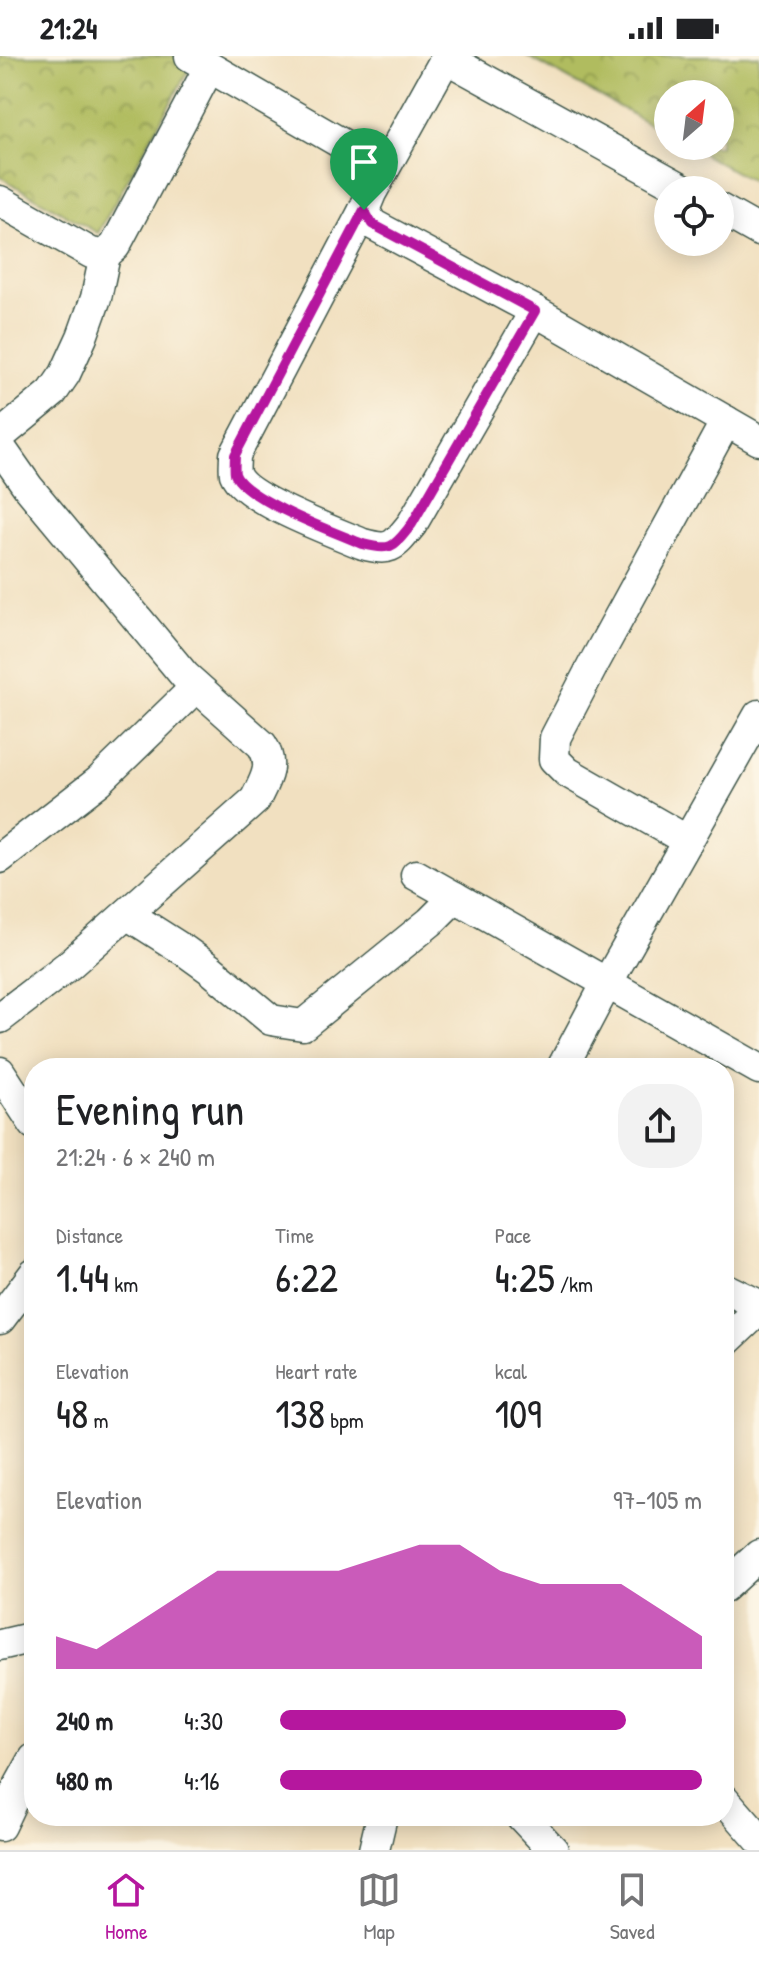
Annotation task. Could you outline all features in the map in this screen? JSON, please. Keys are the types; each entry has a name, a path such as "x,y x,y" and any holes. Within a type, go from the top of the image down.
{"street":[{"path":"535,311 412,524 394,546 379,548 363,544 263,500 244,486 235,473 235,455 384,168 446,57 660,176"},
{"path":"0,436 52,393 65,374 96,298 105,255 115,246 200,62 384,168"},
{"path":"0,201 91,253 105,255"},
{"path":"364,210 372,224 535,311 759,440"},
{"path":"734,217 759,231"},
{"path":"688,841 567,772 554,759 555,738 726,421"},
{"path":"0,447 28,487 185,676 262,745 268,755 269,768 255,800 69,965 0,1018"},
{"path":"0,858 99,781 196,687"},
{"path":"567,1058 759,715"},
{"path":"416,875 759,1069"},
{"path":"127,914 198,960 271,1020 303,1025 430,922 455,897"},
{"path":"0,1072 24,1109"},
{"path":"0,1319 24,1287"},
{"path":"734,1294 759,1308 734,1333"},
{"path":"734,1578 759,1555"},
{"path":"0,1645 24,1639"},
{"path":"0,1826 24,1777"},
{"path":"734,1810 759,1839"},
{"path":"374,1850 380,1826"},
{"path":"530,1826 553,1850"}],"green space":[{"path":"0,56 178,56 192,64 98,233 0,177"},
{"path":"527,56 759,56 759,185 714,160 734,160 734,80 654,80 654,126"}],"route":[{"path":"364,210 372,224 535,311 412,524 394,546 379,548 363,544 263,500 244,486 235,473 235,455 364,210"}]}
